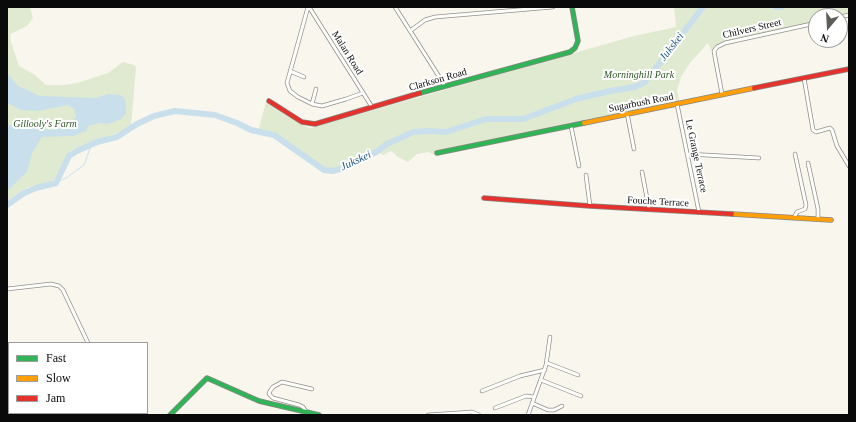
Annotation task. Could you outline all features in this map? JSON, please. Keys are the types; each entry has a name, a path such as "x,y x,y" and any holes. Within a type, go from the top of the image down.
{"street":[{"path":"309,7 287,83 290,91 312,104 322,106 363,93"},
{"name":"Malan Road","path":"309,7 372,107"},
{"path":"395,7 445,86"},
{"path":"410,31 425,20 435,17 553,7"},
{"name":"Clarkson Road","path":"269,101 302,122 309,124 319,123 573,50 578,41 572,7"},
{"name":"Chilvers Street","path":"722,94 714,51 717,47 725,43 808,25"},
{"name":"Sugarbush Road","path":"437,153 849,68"},
{"path":"290,71 304,77"},
{"path":"804,78 814,131 818,132 832,129 837,146 849,166"},
{"path":"312,104 316,89"},
{"name":"Le Grange Terrace","path":"677,104 699,212"},
{"path":"627,114 634,149"},
{"path":"571,126 579,166"},
{"path":"687,154 760,158"},
{"path":"794,218 798,212 805,209 806,205 795,154"},
{"path":"808,163 818,212 818,220"},
{"path":"642,172 649,209"},
{"path":"586,175 590,206"},
{"name":"Fouche Terrace","path":"484,198 590,206 832,220"},
{"path":"7,289 51,284 60,286 88,342"},
{"path":"528,415 547,363 550,337"},
{"path":"547,363 578,375"},
{"path":"482,391 520,376 545,370"},
{"path":"170,415 207,378 259,401 319,415"},
{"path":"541,380 581,396"},
{"path":"307,413 303,407 299,405 270,396 270,391 273,387 282,382 312,389"},
{"path":"495,408 523,397 534,397"},
{"path":"532,403 550,410 562,406"},
{"path":"428,415 472,412 479,415"}],"green space":[{"name":"Gillooly's Farm","path":"7,7 30,7 33,18 27,26 10,34 11,42 19,66 35,75 46,85 65,85 77,83 108,73 123,62 136,67 131,126 123,131 74,149 68,154 54,180 42,185 28,187 7,201"},
{"name":"Morninghill Park","path":"674,7 849,7 849,16 848,8 808,8 808,25 711,50 708,43 690,63 681,77 677,90 680,106 435,155 428,152 417,154 408,162 398,157 391,151 383,155 378,151 345,168 332,171 324,170 274,135 258,132 266,102 306,127 311,128 634,36 676,27"}],"water":[{"path":"7,73 18,86 40,96 96,98 108,94 120,95 124,98 126,103 126,113 121,119 108,124 100,123 88,126 86,131 73,136 42,137 32,153 27,172 7,191 7,126 10,125 54,130 70,123 76,117 74,109 68,105 38,111 21,110 7,103"}],"waterway":[{"name":"Jukskei","path":"7,205 24,193 56,183 69,156 77,151 97,142 117,137 137,124 154,116 175,111 215,115 251,130 274,135 324,170 332,171 345,168 378,151 385,145 413,132 446,132 486,119 523,119 576,99 635,87 645,82 703,7"},
{"name":"Jukskei","path":"776,7 782,7"},
{"path":"56,183 66,178 84,165 92,145 97,142"}],"traffic: fast":[{"path":"420,93 570,52 575,48 578,41 572,7"},
{"path":"437,153 584,123"},
{"path":"170,415 207,378 259,401 319,415"}],"traffic: slow":[{"path":"584,123 754,88"},
{"path":"732,214 831,220"}],"traffic: jam":[{"path":"754,88 849,69"},
{"path":"269,101 302,122 315,124 420,93"},
{"path":"484,198 732,214"}]}
